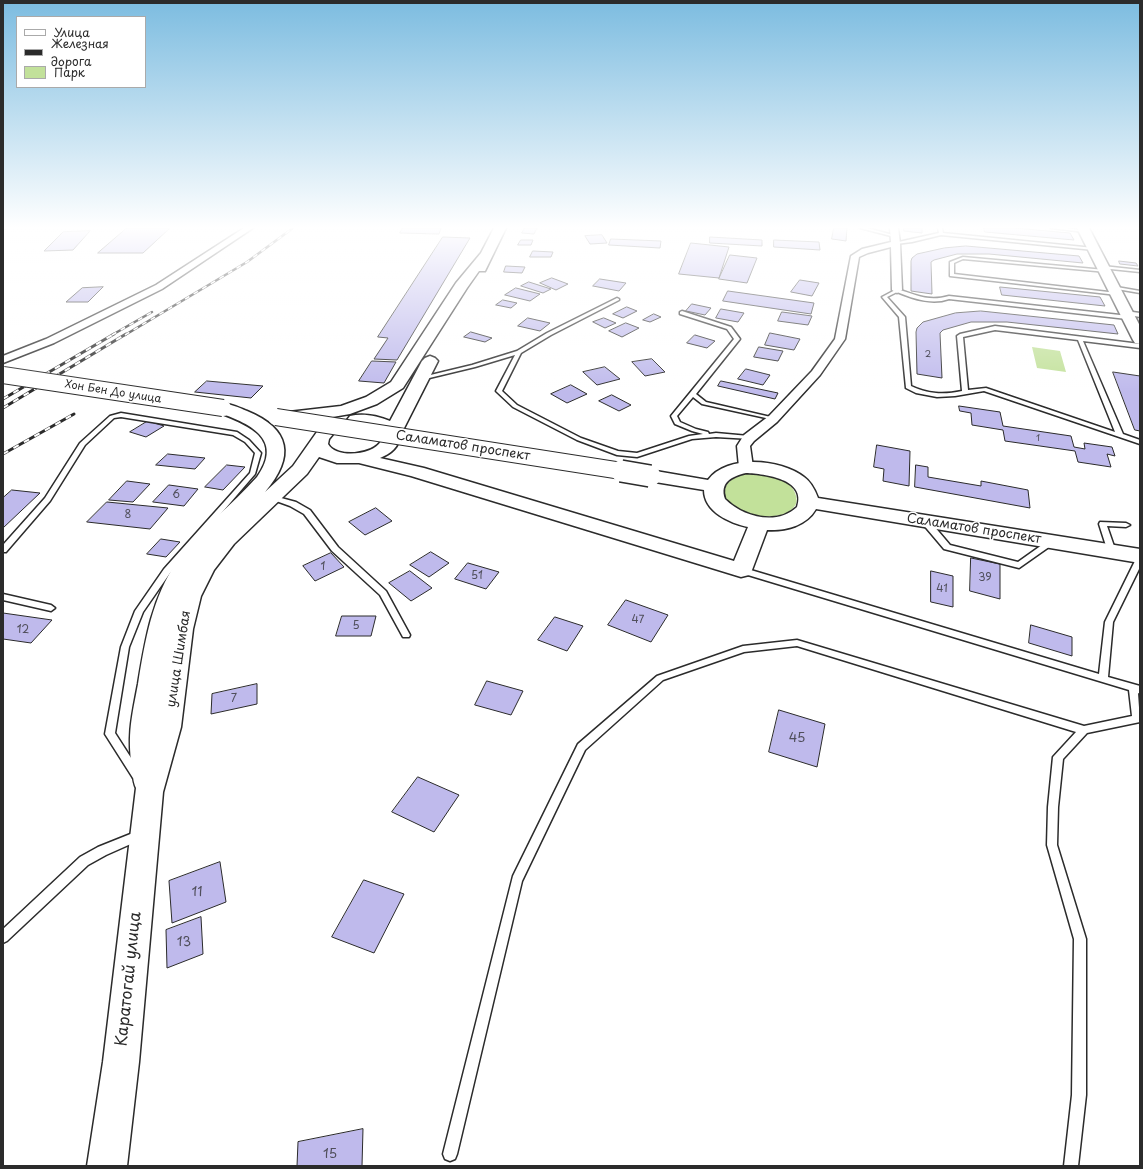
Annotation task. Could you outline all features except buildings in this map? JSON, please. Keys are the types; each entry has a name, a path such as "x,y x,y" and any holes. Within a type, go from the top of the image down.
{"main road":[{"path":"223,408 276,417 305,416 350,409 384,395 397,385 464,283"},
{"path":"451,326 476,283"},
{"path":"1111,283 1131,315 1140,340"},
{"path":"277,492 307,474 354,459 373,455 384,449 391,439 418,381 436,352"},
{"name":"Хон Бен До улица","path":"3,375 223,408"},
{"name":"улица Шимбая","path":"149,792 168,727 181,629 190,596 205,567 227,539 300,470 319,444 321,437 327,431 335,426 384,410 402,399 418,381"},
{"path":"149,792 142,734 158,632 169,597 185,566 224,522 264,481 274,465 276,451 274,440 267,430 259,423 248,417 223,408"},
{"name":"Саламатов проспект","path":"276,417 714,486"},
{"path":"356,420 377,422 385,425 390,430 394,454 401,463 418,472"},
{"path":"319,444 323,452 333,457 354,459 418,472 741,570 753,543 759,523"},
{"path":"746,467 764,468 782,473 796,480 806,491 809,502 804,512 793,520 778,523 759,523 739,518 723,509 714,498 714,486 720,477 725,474 746,467"},
{"name":"Саламатов проспект","path":"809,502 1112,552 1140,558"},
{"name":"Каратогай улица","path":"106,1166 121,1062 149,792"}],"street":[{"path":"3,360 50,341 164,283"},
{"path":"746,467 743,446 749,438 772,419 816,373 840,339 850,283"},
{"path":"896,283 896,290"}],"lane":[{"path":"1029,283 1140,292"},
{"path":"1131,315 950,297 942,300 914,298 896,290 884,296 902,317 908,387 934,397 952,396 984,389 1140,442"},
{"path":"418,381 518,352 549,334 617,299"},
{"path":"682,313 728,328 737,339 674,416 677,423 694,430 716,435 749,438"},
{"path":"965,392 960,336 995,328 1140,346"},
{"path":"1080,339 1120,435"},
{"path":"518,352 499,391 515,406 579,439 617,453 637,455 691,437 716,435"},
{"path":"693,394 704,402 772,419"},
{"path":"3,550 48,499 82,444 112,417 121,415 235,433 247,441 258,453 253,473 163,577 139,611 126,647 110,734 149,792"},
{"path":"277,492 307,512 335,549 383,593 406,635"},
{"path":"925,521 947,547 1019,565 1052,542"},
{"path":"1112,552 1103,524 1126,525"},
{"path":"1103,679 1109,622 1140,558"},
{"path":"450,1154 517,880 581,747 660,678 744,649 797,643 1084,730 1137,719 1137,689 741,570"},
{"path":"3,597 51,608"},
{"path":"1071,1166 1079,1095 1080,940 1052,845 1053,807 1058,757 1084,730"},
{"path":"3,937 84,861 102,851 144,834"}],"green space":[{"path":"1032,347 1060,351 1066,372 1037,368"},
{"path":"749,473 763,474 784,481 793,490 796,496 795,506 789,511 776,516 759,516 734,507 728,502 725,495 726,486 732,480"}],"railway":[{"path":"125,335 213,283"},
{"path":"112,335 152,312"},
{"path":"3,399 114,334"},
{"path":"3,408 126,334"},
{"path":"3,454 74,414"}]}
